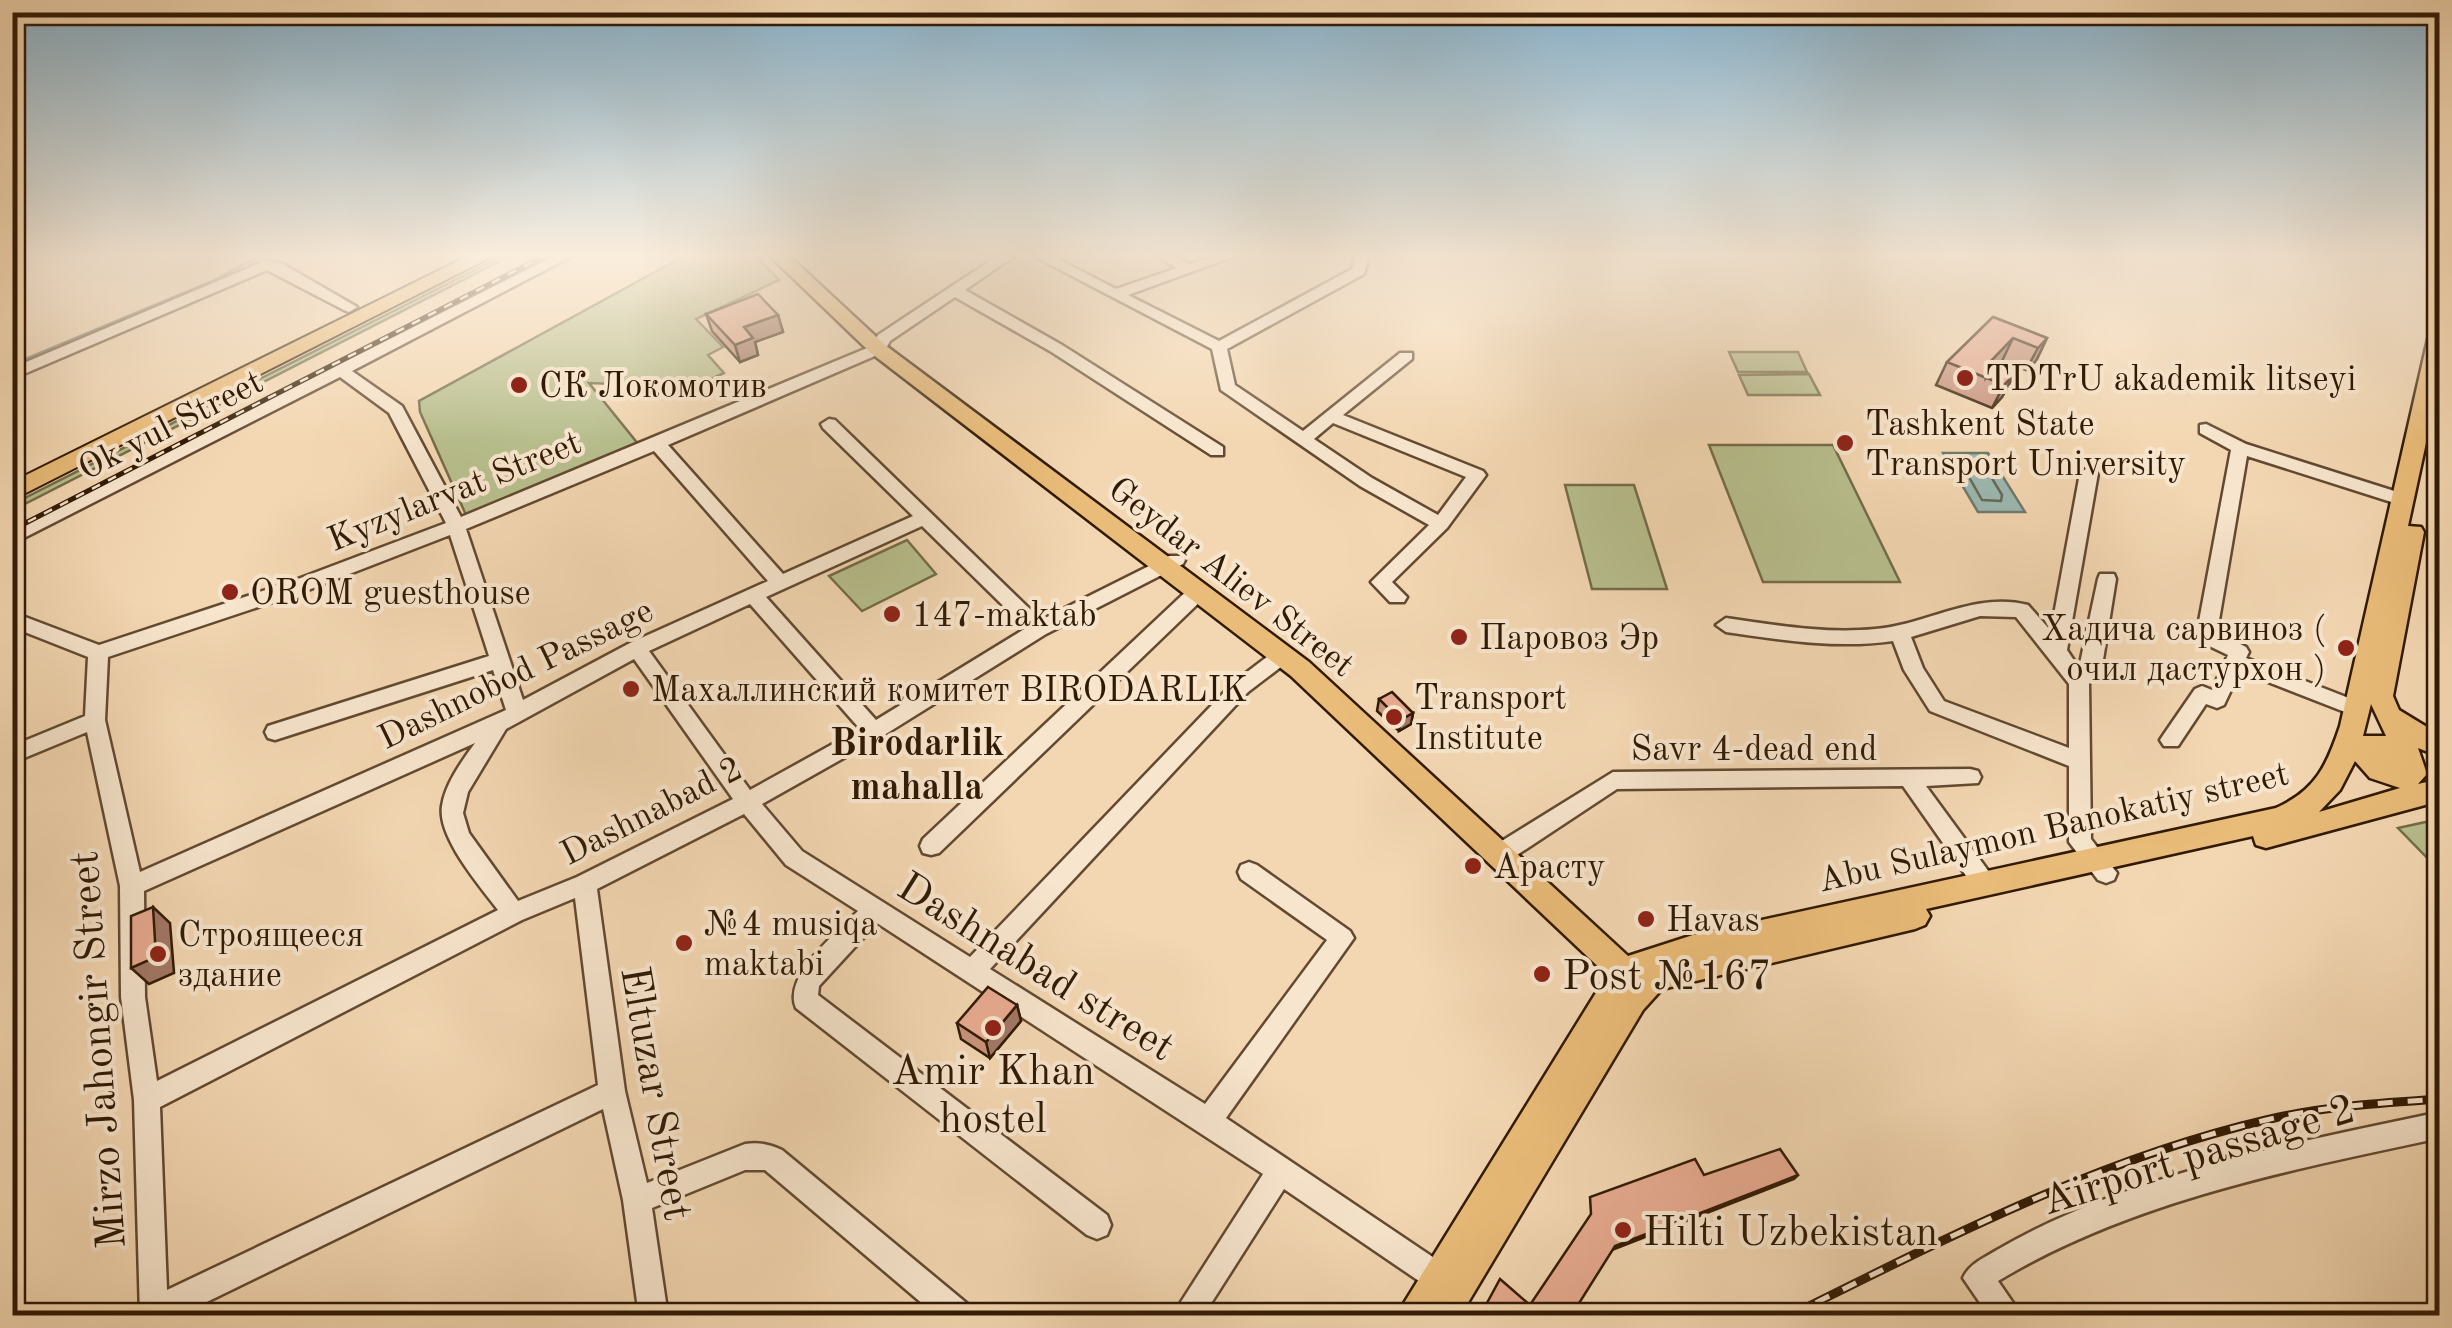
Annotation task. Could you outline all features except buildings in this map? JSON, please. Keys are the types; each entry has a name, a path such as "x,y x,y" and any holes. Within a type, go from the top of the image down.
{"highway":[{"path":"12,474 330,317"},
{"path":"12,492 361,317"}],"main road":[{"name":"Geydar Aliev Street","path":"848,317 1298,662 1635,974"},
{"path":"853,317 880,345"},
{"path":"2440,330 2434,414 2380,696 2383,740 2440,789"},
{"path":"2382,802 2383,740 2404,500 2434,414"},
{"name":"Geydar Aliev Street","path":"1171,562 1200,590 1298,662"},
{"path":"2383,740 2406,730 2440,747"},
{"path":"2383,740 2440,757"},
{"name":"Abu Sulaymon Banokatiy street","path":"1635,974 1682,969 2281,818 2322,797 2331,788 2340,767 2383,740"},
{"name":"Abu Sulaymon Banokatiy street","path":"1635,974 1693,948 1984,883 2300,829 2382,802 2440,789"},
{"path":"1414,1316 1443,1294 1610,1032 1635,974"}],"street":[{"path":"12,374 144,317"},
{"name":"Ok yul Street","path":"12,538 447,317"},
{"name":"Kyzylarvat Street","path":"98,653 173,631 406,547 880,345 918,317"},
{"path":"1001,317 1218,451"},
{"path":"1162,317 1219,348 1227,387 1366,482 1441,524"},
{"path":"1219,348 1276,317"},
{"path":"1304,439 1406,356"},
{"path":"342,371 396,410 456,525 500,660 508,718 457,794 451,811 456,828 514,914"},
{"path":"1333,417 1474,471 1476,480 1441,524 1380,582 1397,597"},
{"path":"829,424 1039,629"},
{"path":"2206,429 2240,448 2404,500"},
{"path":"657,442 780,582"},
{"path":"2171,740 2202,694 2217,700 2239,652 2210,638 2207,632 2240,448"},
{"path":"2057,651 2088,473"},
{"name":"Dashnobod Passage","path":"132,886 508,718 637,648 926,517"},
{"name":"Dashnabad 2","path":"146,1100 514,914 585,884 747,802 874,731 1039,629 1171,562"},
{"path":"2100,866 2080,842 2076,760 2079,684 2092,666 2107,578"},
{"path":"932,846 1200,590"},
{"path":"753,595 874,731"},
{"path":"1726,625 1800,636 1871,638 1980,609 2021,610 2057,651 2079,684"},
{"path":"12,619 98,653 95,720 12,754"},
{"path":"1900,633 1914,670 1937,706 2076,760"},
{"name":"Dashnabad street","path":"637,648 747,802 794,858 1281,1170 1443,1294"},
{"path":"275,732 500,660"},
{"path":"2235,661 2383,740"},
{"path":"973,971 1241,687 1298,662"},
{"name":"Mirzo Jahongir Street","path":"95,720 132,886 133,997 146,1100 154,1314"},
{"name":"Savr 4-dead end","path":"1504,850 1612,781 1970,777"},
{"path":"1910,780 1984,883"},
{"path":"1208,1121 1342,938 1250,872"},
{"name":"Eltuzar Street","path":"585,884 612,1091 637,1200 654,1316"},
{"path":"874,910 807,982 805,1000 1097,1226"},
{"path":"154,1314 612,1091"},
{"name":"Аirport passage 2","path":"2008,1316 1977,1278 2050,1237 2169,1195 2308,1155 2440,1125"},
{"path":"637,1200 745,1157 759,1155 772,1159 960,1316"},
{"path":"1186,1316 1281,1170"}],"green space":[{"path":"382,317 391,317 13,510 13,504"},
{"name":"СК Локомотив","path":"573,317 700,317 696,319 723,347 708,355 724,373 694,387 589,383 639,445 466,515 420,412 419,401"},
{"path":"1729,352 1798,352 1807,372 1738,372"},
{"path":"1809,374 1820,395 1748,395 1739,375"},
{"path":"1709,445 1833,445 1900,582 1763,582"},
{"path":"1565,485 1634,485 1667,589 1592,589"},
{"path":"907,540 936,574 862,611 829,576"},
{"path":"2440,819 2439,870 2398,828"}],"water":[{"path":"126,317 141,317 13,371 13,364"},
{"path":"1943,453 1988,453 2025,512 1978,512"}],"railway":[{"path":"12,530 426,317"},
{"path":"1789,1316 2022,1204 2142,1156 2288,1115 2440,1099"}],"place":[{"name":"TDTrU akademik litseyi","path":"1965,378"},
{"name":"СК Локомотив","path":"519,385"},
{"name":"Tashkent State Transport University","path":"1845,443"},
{"name":"OROM guesthouse","path":"230,592"},
{"name":"147-maktab","path":"892,614"},
{"name":"Паровоз Эр","path":"1459,637"},
{"name":"Хадича сарвиноз ( очил дастурхон )","path":"2346,648"},
{"name":"Махаллинский комитет BIRODARLIK","path":"631,689"},
{"name":"Transport Institute","path":"1394,717"},
{"name":"Арасту","path":"1473,866"},
{"name":"Havas","path":"1646,919"},
{"name":"№4 musiqa maktabi","path":"684,943"},
{"name":"Строящееся здание","path":"158,954"},
{"name":"Post №167","path":"1542,974"},
{"name":"Amir Khan hostel","path":"993,1028"},
{"name":"Hilti Uzbekistan","path":"1623,1230"}],"district":[{"name":"Birodarlik mahalla","path":"917,764"}]}
